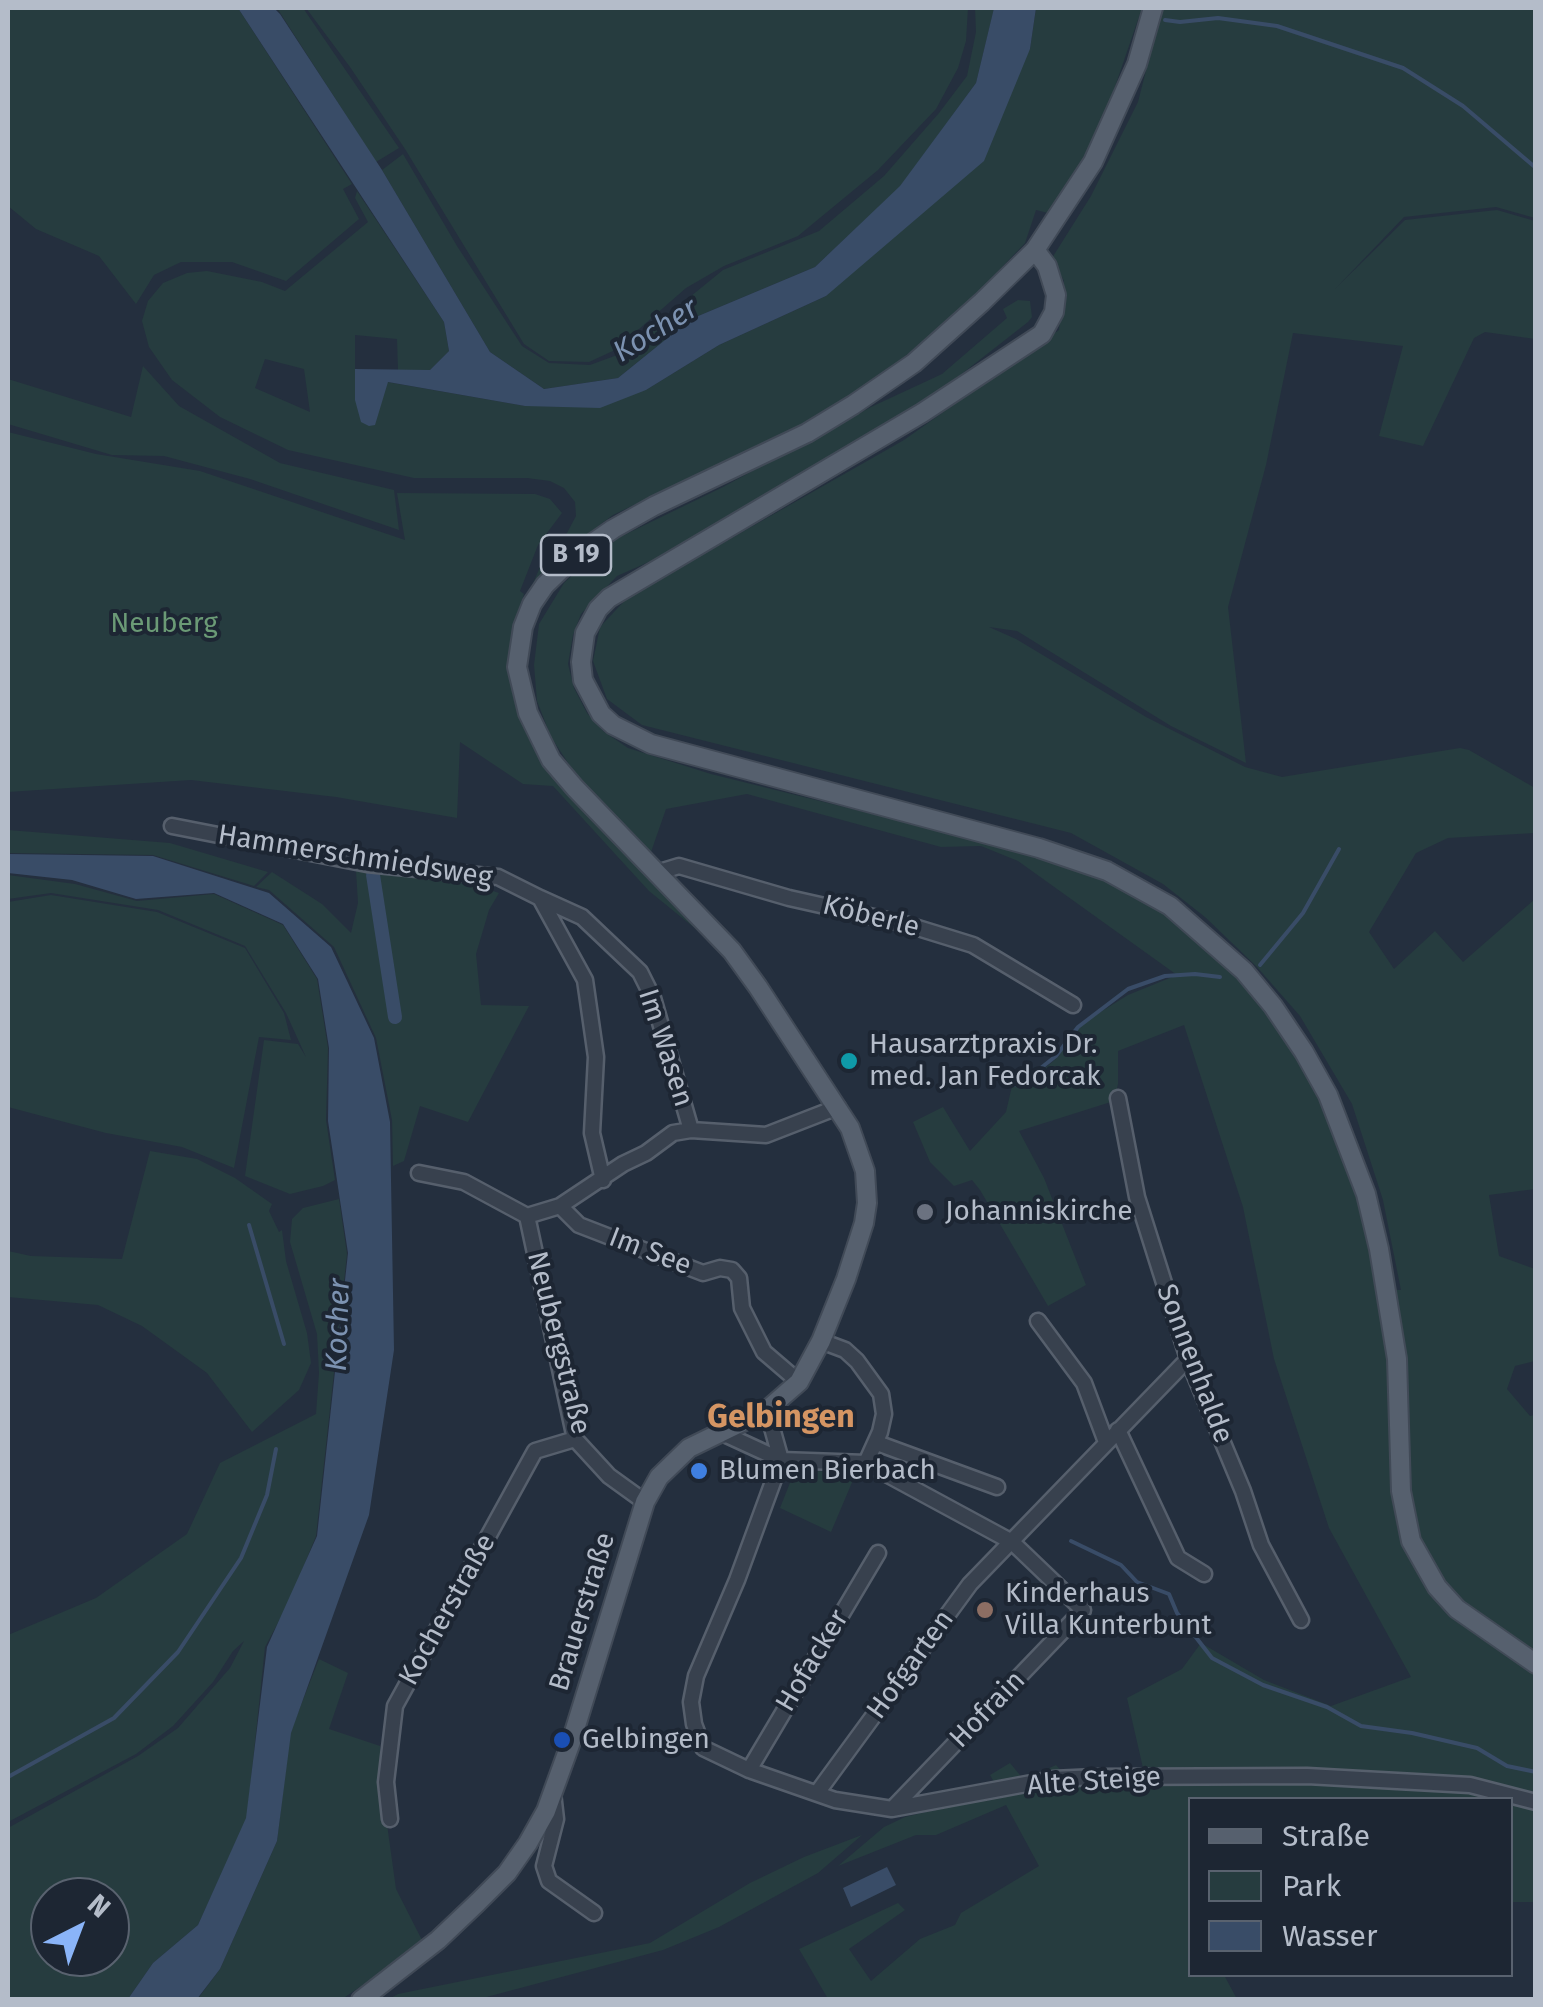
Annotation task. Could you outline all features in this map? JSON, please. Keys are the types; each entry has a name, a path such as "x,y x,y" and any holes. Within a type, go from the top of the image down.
{"main road":[{"name":"B 19","path":"720,1432 767,1410 798,1382 821,1341 855,1254 868,1184 859,1150 838,1107 732,951 551,760 528,713 518,668 523,627 545,586 577,554 654,506 807,433 879,387 945,338 1035,250 1075,193 1117,114 1153,8"},
{"path":"1035,250 1047,266 1056,295 1054,312 1042,334 922,413 609,598 585,633 583,680 601,714 613,725 650,744 1039,848 1107,871 1170,906 1244,971 1304,1052 1328,1095 1366,1194 1397,1359 1401,1491 1412,1541 1430,1576 1457,1609 1536,1664"},
{"name":"Brauerstraße","path":"361,2000 438,1940 507,1873 528,1843 553,1792 645,1502 671,1464 688,1448 720,1432"}],"street":[{"name":"Hammerschmiedsweg","path":"172,826 367,864 498,878 540,898"},
{"name":"Köberle","path":"656,873 679,866 973,945 1073,1005"},
{"name":"Im Wasen","path":"540,898 582,917 640,972 653,998 691,1130"},
{"path":"540,898 584,980 596,1057 592,1133 604,1180"},
{"name":"Sonnenhalde","path":"1118,1098 1138,1197 1188,1359 1261,1544 1301,1620"},
{"path":"418,1173 464,1182 527,1216 560,1206 673,1132 766,1135 838,1107"},
{"name":"Im See","path":"560,1206 578,1225 704,1273 720,1268 732,1270 739,1278 742,1308 758,1342 798,1382"},
{"name":"Neubergstraße","path":"527,1216 575,1438 609,1476 645,1502"},
{"path":"1038,1321 1084,1383 1106,1442"},
{"path":"821,1341 845,1350 881,1394 884,1414 877,1443 866,1464"},
{"name":"Hofgarten","path":"817,1793 970,1584 1188,1359"},
{"path":"767,1410 781,1460"},
{"path":"1118,1430 1178,1558 1204,1574"},
{"path":"720,1432 781,1460 866,1464 1012,1542"},
{"name":"Kocherstraße","path":"390,1819 386,1782 395,1706 535,1451 575,1438"},
{"path":"877,1443 997,1486"},
{"name":"Alte Steige","path":"781,1460 696,1676 691,1702 694,1724 704,1748 749,1770 835,1800 892,1809 1053,1780 1096,1777 1308,1776 1470,1786 1536,1802"},
{"name":"Hofrain","path":"892,1809 1083,1610 1012,1542"},
{"name":"Hofacker","path":"749,1770 878,1553"},
{"path":"553,1792 556,1819 544,1866 548,1881 594,1913"}],"green space":[{"path":"8,8 238,8 352,184 343,189 359,219 286,281 232,262 181,262 154,275 136,304 99,256 36,229 8,206"},
{"path":"277,8 303,8 399,148 376,162"},
{"path":"306,8 968,8 966,41 958,68 936,109 878,170 798,236 724,266 686,288 615,350 589,362 549,361 524,344 405,149"},
{"path":"975,8 994,9 976,83 900,187 815,267 691,319 618,378 544,389 490,352 382,170 403,154 522,346 549,363 590,365 620,354 723,270 819,231 884,176 967,76 976,32"},
{"path":"1036,8 1142,8 1109,104 1082,161 1048,213 1036,210 1025,243 964,307 884,374 811,420 613,515 561,554 527,597 541,565 576,516 575,502 564,488 550,481 527,478 414,478 288,450 220,417 172,380 149,347 142,321 148,301 163,283 187,273 207,271 262,282 285,291 368,222 355,198 357,191 444,322 449,351 430,370 398,370 397,339 355,335 355,400 382,397 387,382 525,406 646,390 719,345 826,296 1030,49","holes":["265,359 304,369 310,412 255,388"]},
{"path":"1162,8 1535,8 1535,218 1496,207 1404,217 1335,289 1405,220 1497,210 1535,221 1535,339 1485,332 1474,338 1423,446 1379,436 1403,346 1293,333 1266,465 1228,607 1246,763 1171,726 1017,631 989,627 1016,639 1146,717 1245,767 1282,777 1460,748 1535,788 1535,833 1448,838 1416,853 1369,932 1394,969 1435,931 1463,962 1535,899 1535,1189 1489,1195 1499,1256 1535,1269 1535,1361 1515,1366 1507,1389 1530,1416 1535,1415 1535,1902 1513,1902 1513,1797 1188,1797 1188,1977 1225,1977 1237,1999 828,1999 799,1949 898,1903 905,1910 849,1949 871,1981 920,1939 955,1925 961,1913 1039,1866 1006,1805 936,1835 916,1835 838,1866 884,1827 905,1817 1001,1794 990,1775 1010,1763 1024,1780 1056,1765 1066,1776 1300,1772 1143,1768 1127,1698 1182,1669 1201,1643 1264,1680 1331,1706 1411,1677 1329,1528 1274,1359 1243,1207 1184,1025 1118,1051 1114,1101 1019,1131 1044,1178 1086,1285 1048,1306 980,1190 972,1180 954,1186 930,1162 913,1122 943,1107 970,1151 1006,1112 1012,1086 1043,1070 1059,1056 1066,1039 1086,1021 1128,995 1177,975 1018,861 981,846 941,847 747,794 666,809 651,852 576,775 551,737 537,701 534,665 539,624 564,583 587,561 618,538 942,374 1007,318 1003,309 1018,300 1030,301 1032,317 1028,322 927,401 660,557 617,576 581,614 568,664 574,688 587,713 603,731 628,748 711,774 1058,860 1100,876 1167,913 1239,979 1288,1043 1333,1123 1361,1200 1380,1290 1401,1290 1383,1200 1352,1104 1300,1016 1257,967 1205,917 1163,884 1071,833 642,725 607,699 593,661 600,627 628,597 904,440 1059,330 1064,281 1052,258 1091,196 1138,102"},
{"path":"143,366 179,406 280,463 394,490 399,530 250,479 164,456 112,455 8,424 8,379 131,417"},
{"name":"Neuberg","path":"8,432 96,454 200,471 405,540 397,493 535,494 550,499 562,513 538,545 520,591 524,594 512,629 513,696 520,720 561,786 702,934 649,891 553,786 523,784 460,742 457,818 336,797 191,780 8,792"},
{"path":"8,830 170,843 268,872 254,886 153,855 8,853"},
{"path":"356,871 454,878 499,893 489,910 476,954 481,1005 529,1006 468,1122 420,1106 404,1161 393,1166 392,1120 376,1038 334,947 269,890 256,887 272,872 322,904 351,933 358,903"},
{"path":"8,875 75,884 137,901 214,894 283,925 317,979 328,1048 326,1120 335,1180 290,1194 245,1176 264,1040 298,1044 306,1057 286,1013 245,946 158,910 51,893 8,899"},
{"path":"51,895 157,912 245,948 284,1013 291,1040 259,1037 234,1168 182,1147 106,1133 8,1107 8,902"},
{"path":"150,1151 197,1159 235,1178 272,1204 269,1211 279,1232 282,1230 311,1363 299,1390 252,1432 207,1373 142,1326 98,1305 8,1297 8,1251 31,1256 122,1259"},
{"path":"339,1199 347,1254 316,1536 289,1602 265,1647 247,1818 198,1925 153,1963 128,1999 8,1999 8,1828 138,1756 178,1728 230,1668 244,1641 173,1726 136,1754 8,1822 8,1635 96,1598 187,1534 220,1463 316,1414 317,1334 290,1242 292,1219 303,1208"},
{"path":"795,1470 856,1473 831,1532 780,1508"},
{"path":"319,1659 348,1673 329,1729 380,1746 396,1889 424,1944 342,1999 197,2000 220,1969 277,1841 290,1733"},
{"path":"862,1835 818,1873 719,1927 663,1950 479,1999 389,1999 398,1994 650,1943 750,1883"}],"water":[{"path":"238,8 274,8 280,14 382,170 490,352 544,389 618,378 691,319 815,267 900,186 976,83 994,8 1036,8 1030,49 984,161 826,296 719,345 646,390 600,408 525,406 388,382 375,425 369,426 361,422 355,400 355,369 430,370 449,351 444,322"},
{"path":"8,854 153,856 269,893 331,947 374,1038 390,1122 394,1350 369,1515 291,1733 277,1841 220,1969 197,1999 128,1999 153,1963 198,1925 246,1818 267,1647 317,1536 348,1253 328,1121 329,1048 318,979 283,924 214,893 136,899 72,880 8,873"},
{"path":"887,1867 896,1885 851,1907 843,1888"}],"waterway":[{"path":"1165,20 1218,18 1277,26 1403,68 1463,106 1536,168"},
{"path":"1260,965 1303,913 1339,849"},
{"path":"373,875 395,1017"},
{"path":"1014,1085 1056,1056 1078,1027 1128,989 1165,976 1220,977"},
{"path":"249,1225 284,1344"},
{"path":"8,1777 114,1718 178,1652 241,1558 267,1495 276,1449"},
{"path":"1071,1541 1121,1565 1137,1582 1169,1594 1177,1613 1212,1658 1263,1685 1327,1707 1361,1726 1477,1748 1507,1766 1536,1772"}],"place":[{"name":"Hausarztpraxis Dr. med. Jan Fedorcak","path":"849,1061"},
{"name":"Johanniskirche","path":"925,1212"},
{"name":"Blumen Bierbach","path":"699,1471"},
{"name":"Kinderhaus Villa Kunterbunt","path":"985,1610"},
{"name":"Gelbingen","path":"562,1740"}],"district":[{"name":"Gelbingen","path":"781,1418"}],"water label":[{"name":"Kocher","path":"656,331"},
{"name":"Kocher","path":"339,1325"}]}
